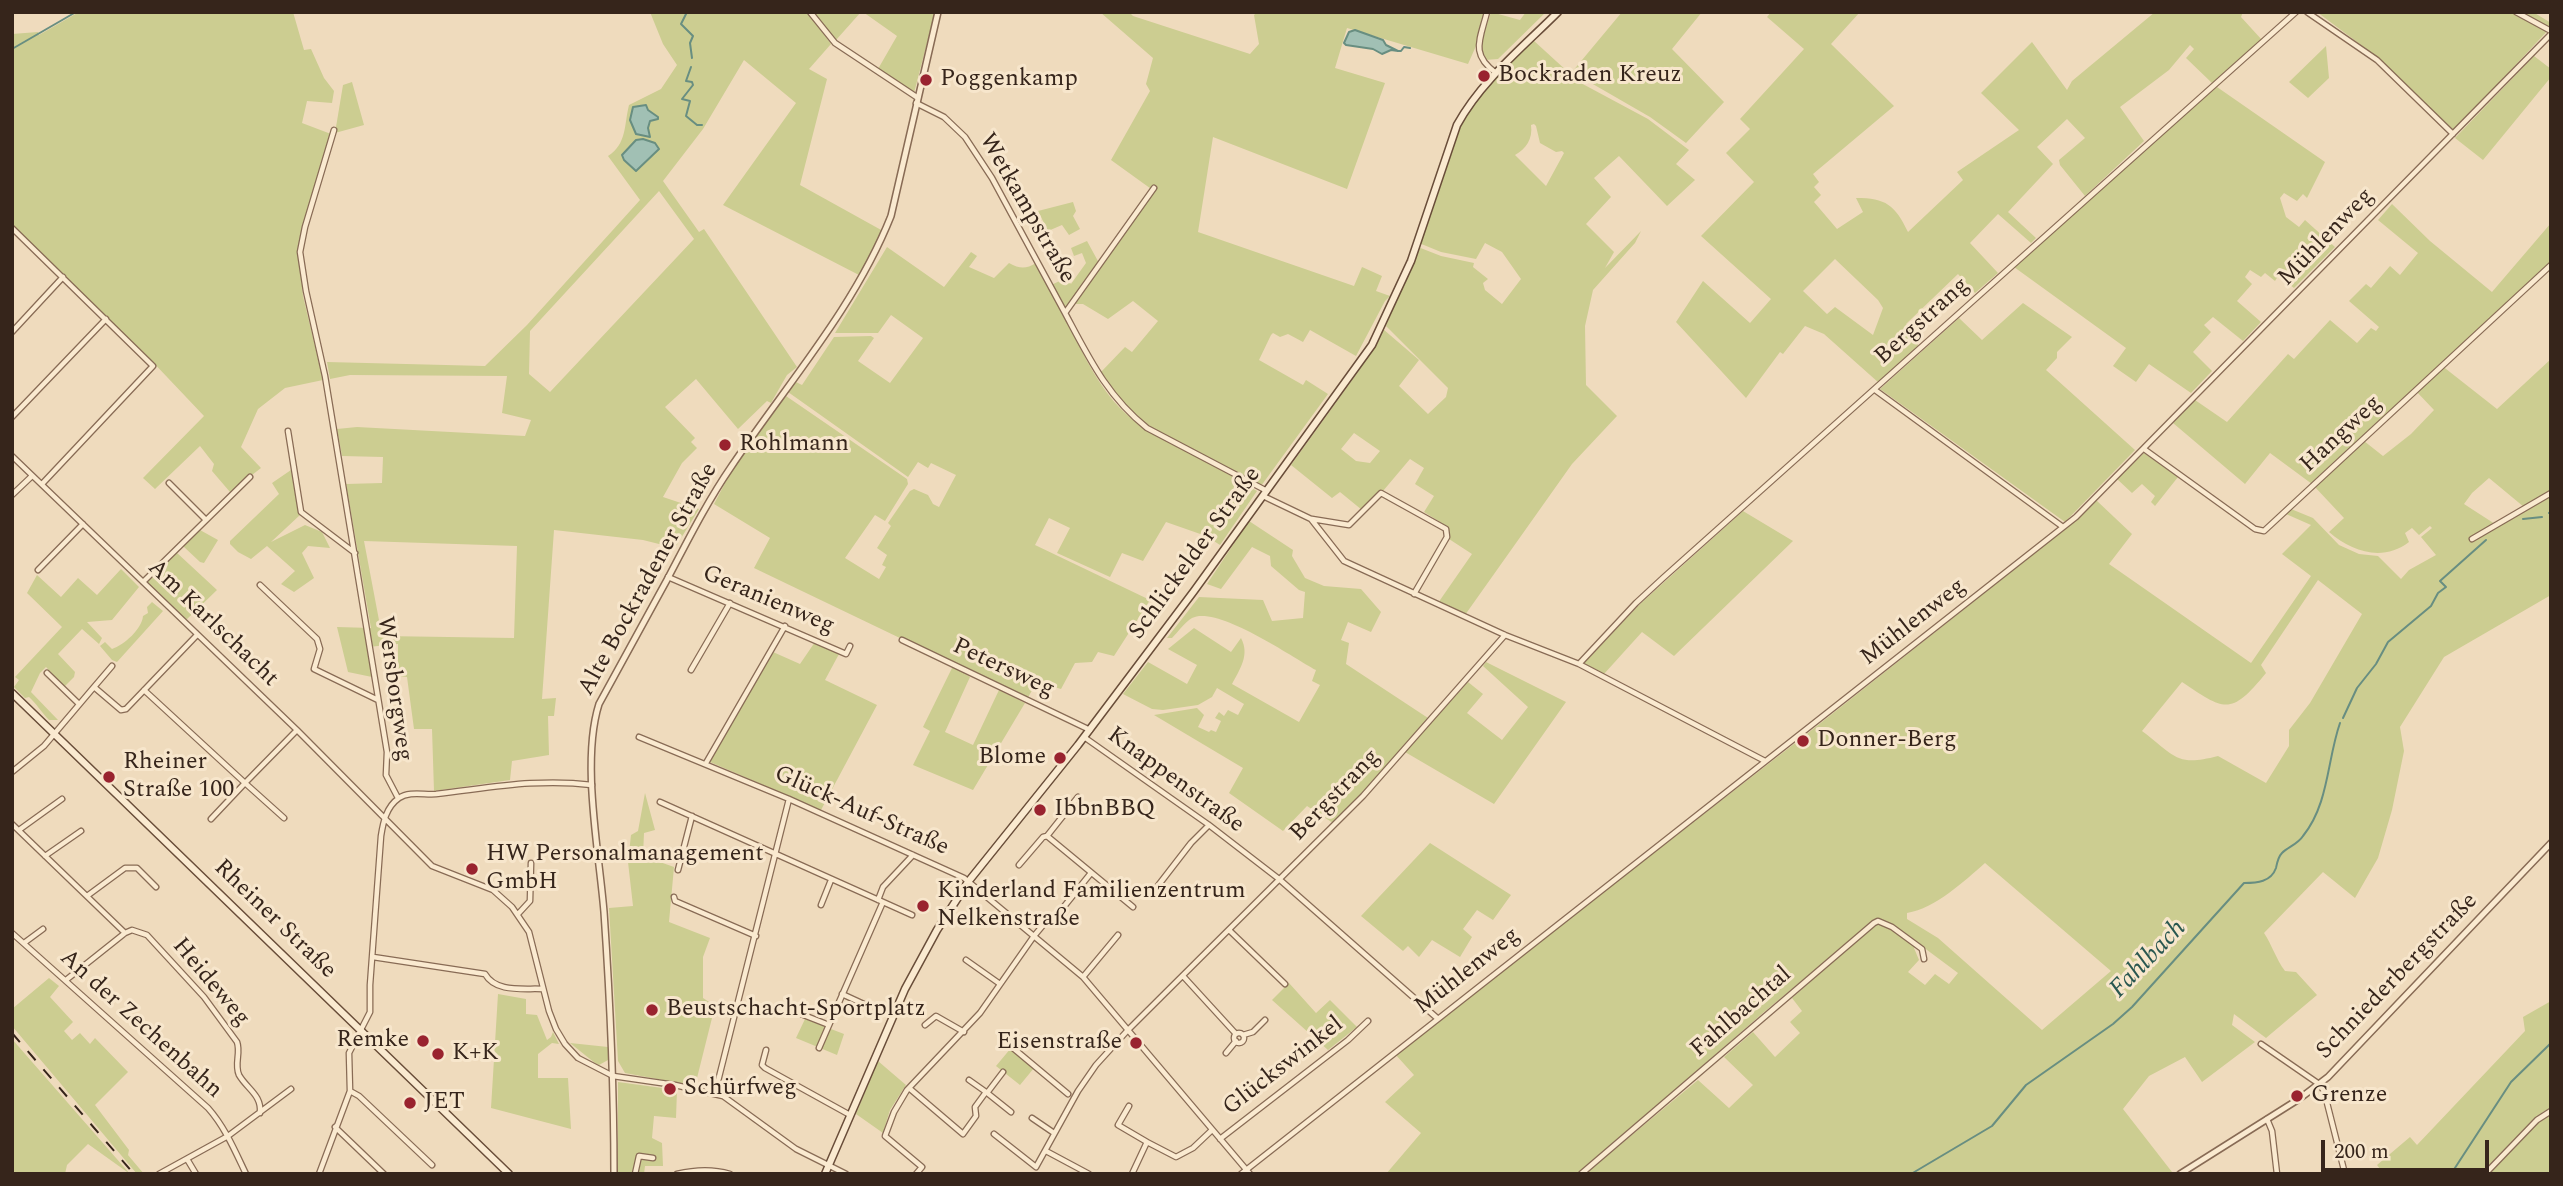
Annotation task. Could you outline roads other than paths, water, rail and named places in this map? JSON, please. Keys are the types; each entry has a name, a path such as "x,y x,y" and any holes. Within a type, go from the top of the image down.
{"main road":[{"name":"Schlickelder Straße","path":"827,1170 905,989 937,930 968,882 1090,730 1356,369 1377,335 1411,261 1457,125 1474,98 1496,73 1558,12"},
{"name":"Rheiner Straße","path":"12,694 509,1174"}],"street":[{"path":"810,12 835,43 917,101"},
{"name":"Alte Bockradener Straße","path":"614,1174 608,968 592,785 593,727 599,704 721,482 822,338 864,272 883,235 891,216 938,12"},
{"path":"1487,12 1478,46 1485,65 1496,73"},
{"name":"Bergstrang","path":"1579,664 1636,603 2296,12"},
{"path":"2307,12 2377,60 2454,134"},
{"path":"2516,12 2551,32"},
{"name":"Mühlenweg","path":"1245,1172 2063,527 2144,449 2551,32"},
{"name":"Wetkampstraße","path":"917,101 944,117 965,137 992,178 1093,366 1114,398 1130,415 1147,428 1311,519"},
{"name":"Wersborgweg","path":"334,130 300,252 325,376 355,552 387,751 386,775 398,798 384,820 381,836 370,1012 349,1052 350,1091"},
{"name":"Wetkampstraße","path":"1065,313 1154,188"},
{"path":"12,228 153,366 41,484"},
{"name":"Hangweg","path":"2144,449 2255,529 2264,531 2551,265"},
{"path":"12,332 63,277"},
{"path":"12,416 106,319"},
{"path":"1875,390 2063,527"},
{"path":"288,431 301,512 355,552"},
{"name":"Am Karlschacht","path":"12,456 297,730 432,866 493,890 518,914"},
{"path":"12,495 32,476"},
{"path":"143,582 250,477"},
{"path":"169,483 205,519"},
{"path":"1311,519 1349,525 1381,493 1446,529 1447,537 1414,594"},
{"path":"2472,539 2551,493"},
{"path":"1311,519 1344,561 1505,635 1579,664 1766,761"},
{"path":"38,570 83,524"},
{"name":"Geranienweg","path":"668,576 846,654 850,646"},
{"path":"260,585 317,639 320,649 314,669 379,700"},
{"path":"691,670 730,603"},
{"path":"706,763 785,626"},
{"path":"94,687 123,710 197,635"},
{"name":"Bergstrang","path":"1127,1031 1363,796 1505,635"},
{"name":"Petersweg","path":"902,640 1090,730"},
{"path":"12,772 44,746 112,666"},
{"path":"47,673 79,704"},
{"path":"144,690 284,818"},
{"path":"211,819 297,730"},
{"name":"Glück-Auf-Straße","path":"639,737 789,799 964,878 1083,977 1245,1172"},
{"name":"Knappenstraße","path":"1084,737 1209,825 1279,879 1437,1018"},
{"path":"398,798 407,794 432,794 510,783 565,782 592,785"},
{"path":"1019,865 1043,837 1047,836 1078,797"},
{"path":"19,830 62,799"},
{"path":"715,1093 789,799"},
{"path":"660,802 912,915"},
{"path":"678,870 692,816"},
{"name":"Heideweg","path":"12,824 125,933 132,930 147,935 225,1024 240,1050 237,1067 239,1074 260,1101 260,1113"},
{"path":"1150,896 1191,843 1209,825"},
{"path":"46,856 81,831"},
{"path":"1047,836 1133,907"},
{"name":"Schniederbergstraße","path":"2261,1044 2319,1084 2551,844"},
{"path":"819,1048 881,901 884,887 913,855"},
{"path":"531,863 530,901 518,914 528,932 549,1011 565,1044 578,1058 613,1076 715,1093 733,1101 827,1170 846,1174"},
{"path":"87,896 125,867 137,868 156,887"},
{"path":"916,1174 922,1167 885,1136 894,1112 909,1088 964,1032 1034,936 1058,914 1091,873"},
{"path":"821,905 831,880"},
{"path":"674,897 675,901 756,936"},
{"name":"Fahlbachtal","path":"1581,1174 1874,923 1878,921 1892,927 1922,949 1924,959"},
{"name":"An der Zechenbahn","path":"24,943 43,929"},
{"path":"1229,930 1285,984"},
{"name":"An der Zechenbahn","path":"12,933 208,1108 228,1136 246,1174"},
{"path":"66,981 125,933"},
{"path":"1083,977 1118,935"},
{"path":"373,957 485,974 489,982 498,987 543,989"},
{"path":"966,960 1000,984"},
{"path":"1183,976 1236,1034 1253,1032 1265,1020"},
{"path":"842,994 868,1006"},
{"path":"801,1014 829,1024"},
{"path":"925,1025 936,1016 964,1032"},
{"name":"Glückswinkel","path":"1220,1139 1348,1040 1368,1021"},
{"path":"994,1134 1036,1167 1078,1091 1096,1065 1127,1031"},
{"path":"1226,1053 1236,1041 1236,1034"},
{"path":"1236,1041 1243,1041 1243,1035"},
{"path":"1007,1043 1068,1094 1071,1103"},
{"path":"766,1049 762,1065 765,1068 850,1115"},
{"path":"909,1088 963,1134 976,1116 975,1107 1003,1072"},
{"path":"970,1080 1012,1112"},
{"path":"2180,1174 2319,1084 2324,1091 2345,1174"},
{"name":"An der Zechenbahn","path":"159,1174 228,1136 291,1089"},
{"path":"318,1174 350,1091 359,1096 432,1165"},
{"path":"1068,1094 1078,1091"},
{"path":"1129,1106 1118,1125 1176,1157 1193,1148 1212,1130"},
{"path":"2485,1174 2537,1120 2551,1111"},
{"path":"1032,1118 1054,1133"},
{"path":"2267,1119 2272,1131 2277,1174"},
{"path":"335,1127 384,1174"},
{"path":"1132,1174 1147,1142"},
{"path":"1046,1150 1089,1174"},
{"path":"635,1174 639,1156 653,1158"},
{"path":"187,1159 196,1174"},
{"path":"677,1174 696,1170 730,1174"}],"waterway":[{"path":"12,49 76,12"},
{"path":"687,12 681,24 693,36 690,43 692,58"},
{"path":"1398,51 1404,47 1410,48"},
{"path":"691,67 686,81 692,82 693,85 682,99 690,101 686,116 697,125 702,125"},
{"name":"Fahlbach","path":"2523,519 2542,517"},
{"name":"Fahlbach","path":"2343,718 2357,688 2376,664 2388,642 2431,606 2438,593 2446,587 2440,581 2486,540"},
{"name":"Fahlbach","path":"1911,1174 1992,1126 2026,1085 2113,1024 2132,1007 2244,883 2259,882 2274,873 2281,855 2301,839 2318,810 2340,723"},
{"path":"2451,1174 2511,1082 2551,1043"}],"railway":[{"path":"12,1033 134,1174"}],"place":[{"name":"Bockraden Kreuz","path":"1484,76"},
{"name":"Poggenkamp","path":"926,80"},
{"name":"Rohlmann","path":"725,445"},
{"name":"Donner-Berg","path":"1803,741"},
{"name":"Blome","path":"1060,758"},
{"name":"Rheiner Straße 100","path":"109,777"},
{"name":"IbbnBBQ","path":"1040,810"},
{"name":"HW Personalmanagement GmbH","path":"472,869"},
{"name":"Kinderland Familienzentrum Nelkenstraße","path":"923,906"},
{"name":"Beustschacht-Sportplatz","path":"652,1010"},
{"name":"Remke","path":"423,1041"},
{"name":"Eisenstraße","path":"1136,1043"},
{"name":"K+K","path":"438,1054"},
{"name":"Schürfweg","path":"670,1089"},
{"name":"Grenze","path":"2297,1096"},
{"name":"JET","path":"410,1103"}]}
